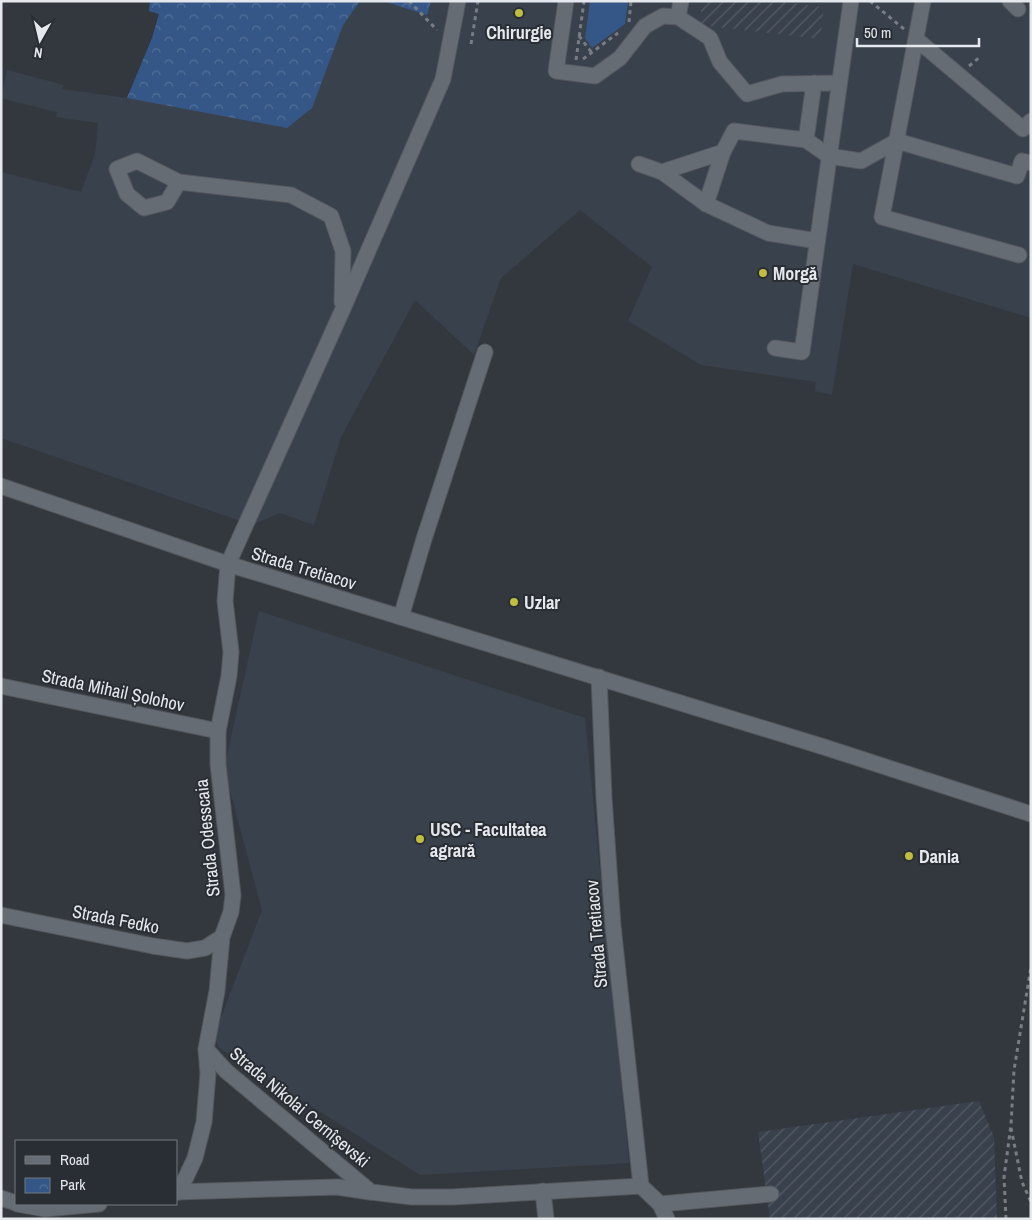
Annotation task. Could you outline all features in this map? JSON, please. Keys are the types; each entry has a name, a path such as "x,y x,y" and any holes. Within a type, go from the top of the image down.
{"street":[{"name":"Strada Odesscaia","path":"178,1192 195,1158 204,1122 208,1074 206,1049 217,990 222,937 232,912 234,896 218,764 218,731 230,676 231,652 225,600 228,564 342,311 443,79 458,1"},
{"path":"566,1 556,71 595,76 620,58 645,26 663,16 678,17 710,38 720,62 747,94 782,84 839,82"},
{"path":"678,17 681,1"},
{"path":"775,348 802,352 850,1"},
{"path":"923,1 882,217 1018,255"},
{"path":"916,40 1023,129 1031,121"},
{"path":"806,140 814,83"},
{"path":"706,204 723,152 734,132 806,140 829,156 861,160 897,141 1017,176 1022,161 1031,163"},
{"path":"662,172 723,152"},
{"path":"638,164 662,172 706,204 768,233 817,241"},
{"path":"179,182 291,195 331,216 343,251 342,311"},
{"path":"401,617 424,539 485,352"},
{"name":"Strada Tretiacov","path":"1,486 228,564 815,744 1031,814"},
{"name":"Strada Tretiacov","path":"599,677 604,798 613,926 641,1186"},
{"name":"Strada Mihail Șolohov","path":"1,686 218,731"},
{"name":"Strada Fedko","path":"3,919 187,951 206,948 222,937"},
{"name":"Strada Nikolai Cernîșevski","path":"206,1049 226,1071 372,1192"},
{"path":"641,1186 660,1204 667,1219"},
{"name":"Strada Nikolai Cernîșevski","path":"178,1192 337,1187 422,1197 641,1186"},
{"path":"543,1191 546,1219"},
{"path":"660,1204 771,1194"},
{"path":"1,1198 15,1203"},
{"path":"23,1205 45,1209 88,1205"}],"path":[{"path":"409,1 438,32"},
{"path":"471,44 478,1"},
{"path":"584,1 575,66 621,31"},
{"path":"631,1 628,26 634,21"},
{"path":"870,1 916,40"},
{"path":"579,36 592,53"},
{"path":"1006,1219 1004,1177 1011,1125 1014,1070 1031,967"},
{"path":"1011,1125 1022,1182 1031,1202"}],"shaded area":[{"path":"150,1 1031,1 1031,318 853,264 832,395 815,391 816,382 701,365 628,321 652,267 580,210 501,278 474,355 415,300 341,437 314,525 280,513 252,525 1,438 1,172 81,192 95,154 98,123 56,117 57,112 1,98 7,70 64,85 62,89 127,98 152,38 159,14 149,11"},
{"path":"702,1 777,1 824,7 820,39 700,25"},
{"name":"USC - Facultatea agrară","path":"259,611 585,718 629,1163 420,1175 219,1048 214,1036 262,910 224,768"},
{"path":"979,1101 994,1137 997,1219 770,1219 758,1132"}],"green space":[{"path":"150,1 360,1 343,25 312,108 287,128 127,98 152,38 159,14 149,11"},
{"path":"383,1 431,1 427,15"},
{"path":"590,1 628,2 625,24 592,48 585,38"}],"place":[{"name":"Chirurgie","path":"519,13"},
{"name":"Morgă","path":"763,273"},
{"name":"Uzlar","path":"514,602"},
{"name":"USC - Facultatea agrară","path":"420,839"},
{"name":"Dania","path":"909,856"}]}
